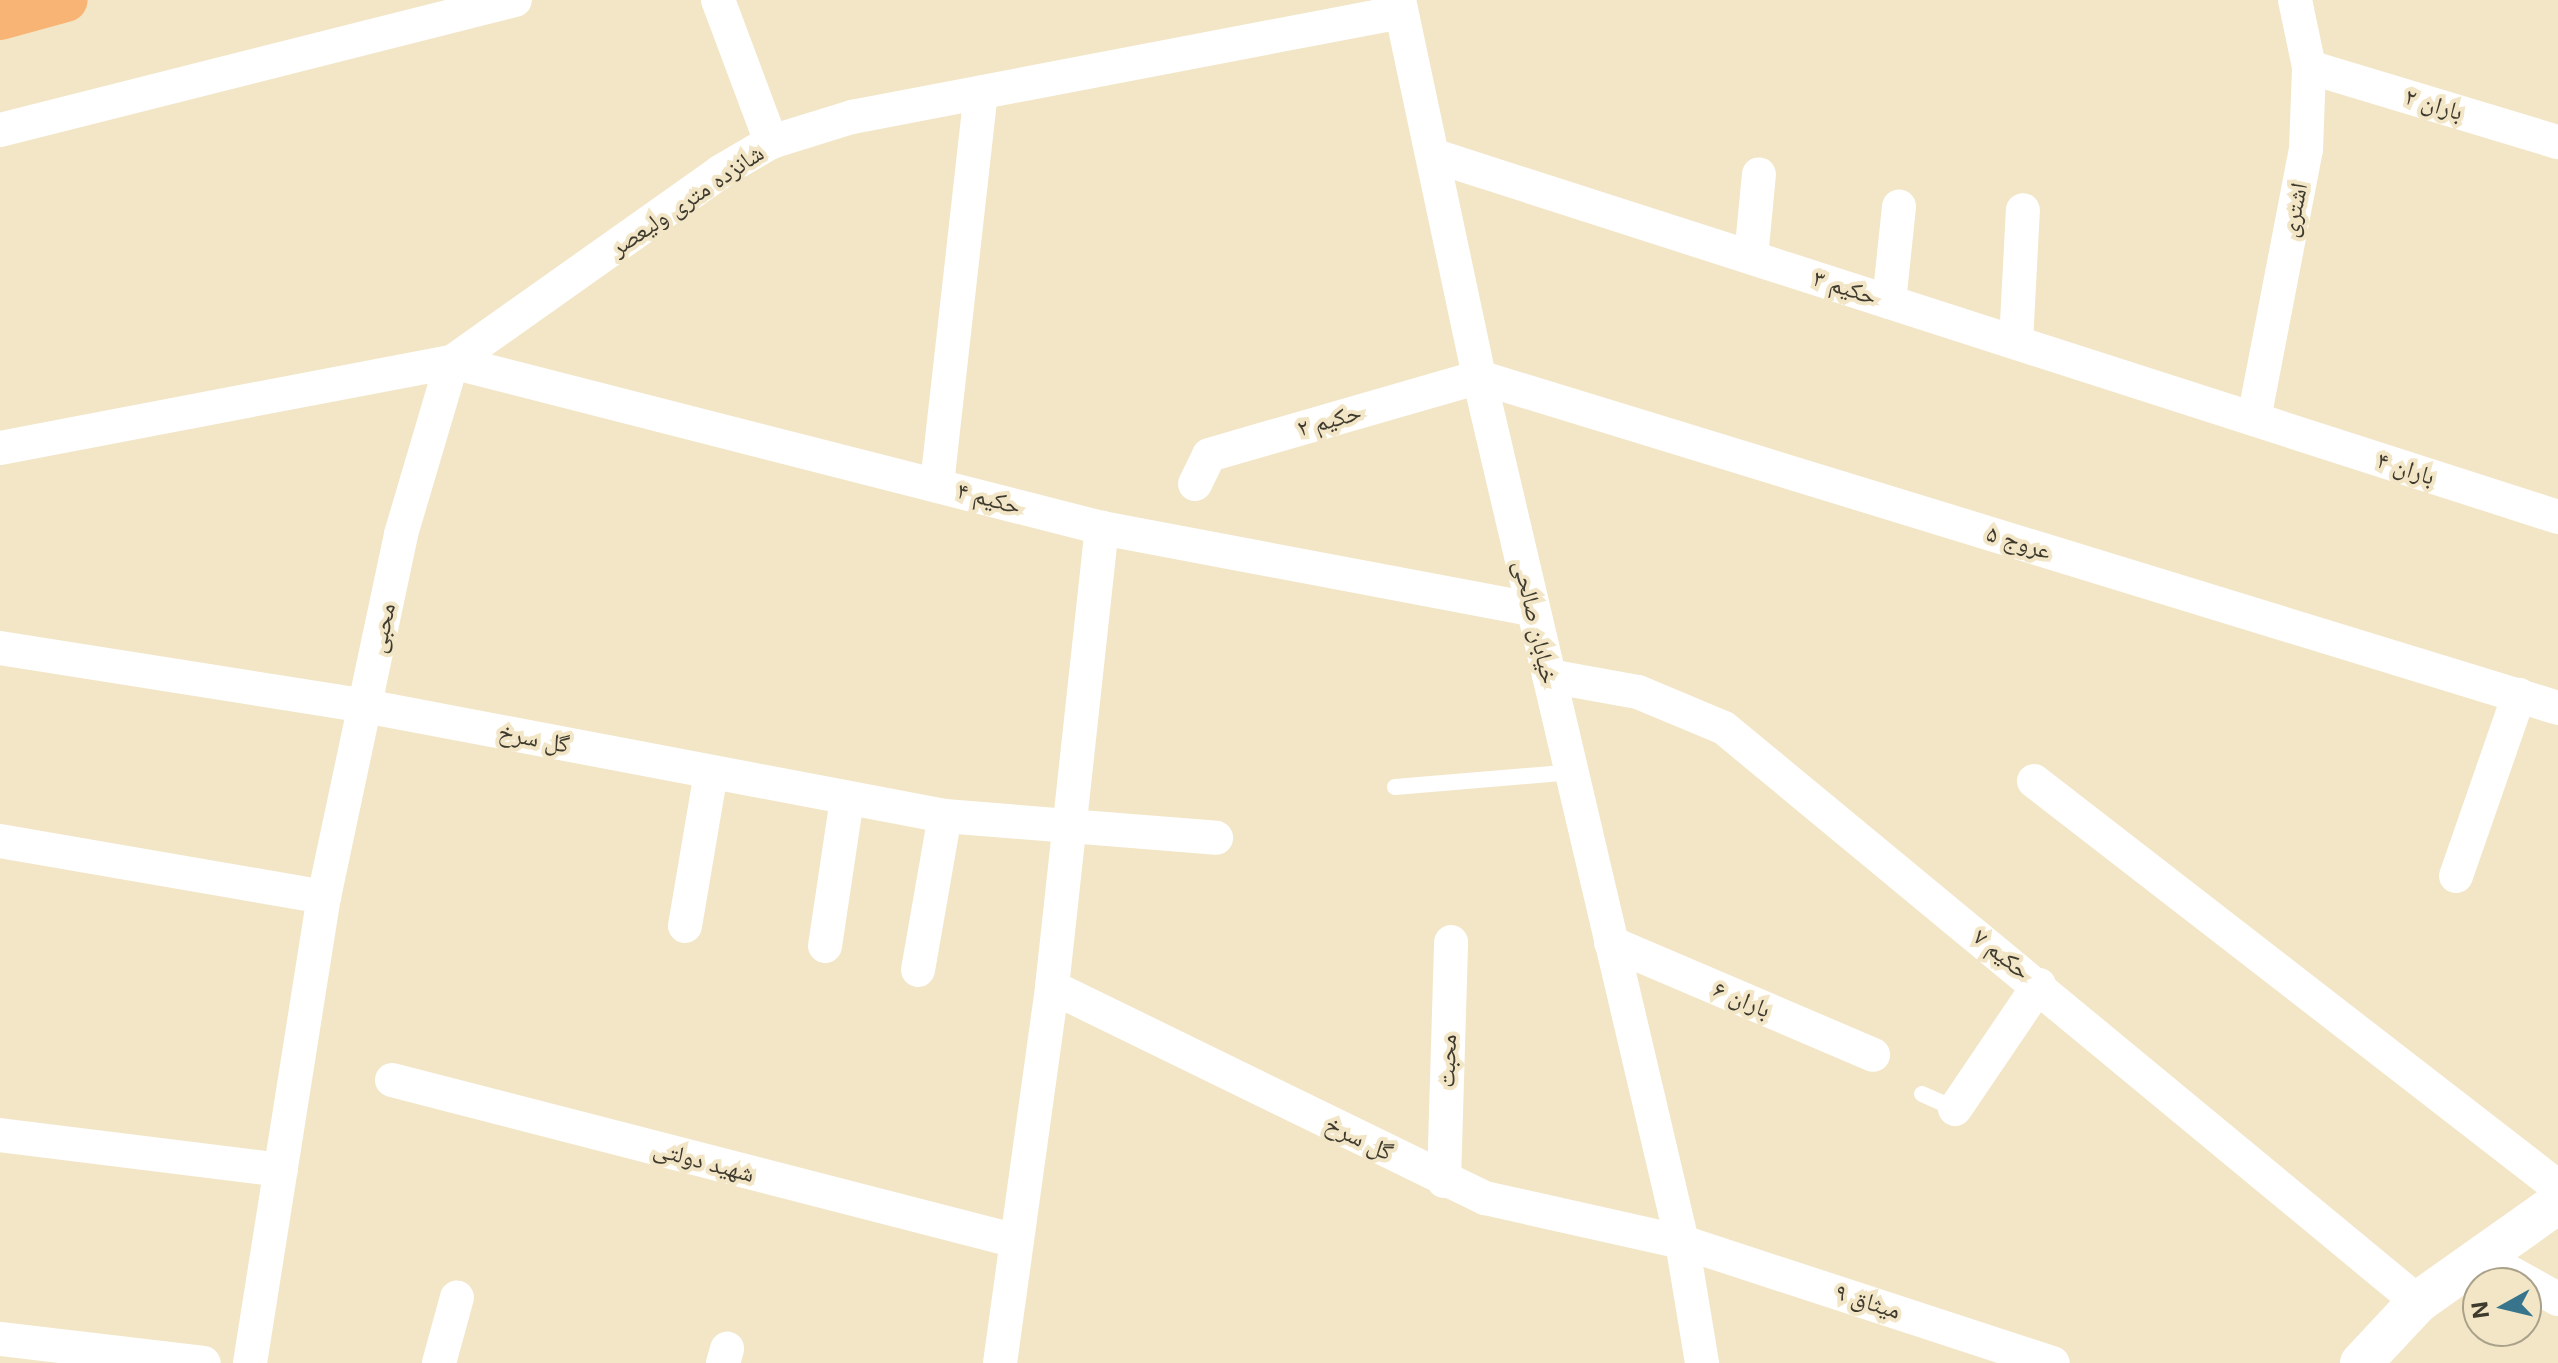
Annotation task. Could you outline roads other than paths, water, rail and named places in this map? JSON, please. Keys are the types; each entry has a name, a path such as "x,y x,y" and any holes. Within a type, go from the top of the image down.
{"highway":[{"path":"0,18 66,0"}],"street":[{"path":"0,130 515,0"},
{"path":"718,0 771,142"},
{"name":"اشتری","path":"2254,419 2306,150 2309,67 2295,0"},
{"name":"شانزده متری ولیعصر","path":"0,448 452,362 771,142 852,117 1400,6"},
{"name":"خیابان صالحی","path":"1400,6 1435,156 1479,377 1682,1242 1702,1363"},
{"name":"باران ۲","path":"2309,67 2558,142"},
{"path":"937,484 981,92"},
{"name":"حکیم ۳","path":"1435,156 2254,419"},
{"path":"1751,257 1759,174"},
{"path":"1889,302 1899,207"},
{"path":"2016,342 2023,210"},
{"name":"حکیم ۴","path":"452,362 1102,528 1532,609"},
{"name":"محبی","path":"250,1363 324,897 401,534 452,362"},
{"name":"حکیم ۲","path":"1195,484 1209,455 1479,377"},
{"name":"عروج ۵","path":"1479,377 2558,708"},
{"name":"باران ۴","path":"2254,419 2558,517"},
{"path":"1000,1363 1052,987 1102,528"},
{"name":"گل سرخ","path":"0,648 365,706 945,816 1216,838"},
{"name":"حکیم ۷","path":"1549,676 1638,692 1724,728 1781,782 2039,985 2418,1302"},
{"path":"2456,876 2519,695"},
{"path":"685,926 711,772"},
{"path":"2034,781 2558,1187"},
{"path":"825,946 847,798"},
{"path":"918,970 945,816"},
{"path":"0,841 324,897"},
{"name":"محبت","path":"1444,1181 1451,942"},
{"name":"باران ۶","path":"1611,943 1873,1055"},
{"path":"1955,1109 2039,985"},
{"name":"گل سرخ","path":"1052,987 1444,1181 1513,1207 1682,1242"},
{"name":"شهید دولتی","path":"392,1080 1017,1241"},
{"path":"0,1135 281,1170"},
{"path":"2361,1363 2418,1302 2487,1260 2558,1203"},
{"name":"میثاق ۹","path":"1682,1242 2053,1363"},
{"path":"2487,1260 2558,1299"},
{"path":"439,1363 457,1297"},
{"path":"0,1339 204,1363"}],"lane":[{"path":"1395,787 1572,772"},
{"path":"1922,1094 1955,1109"}]}
